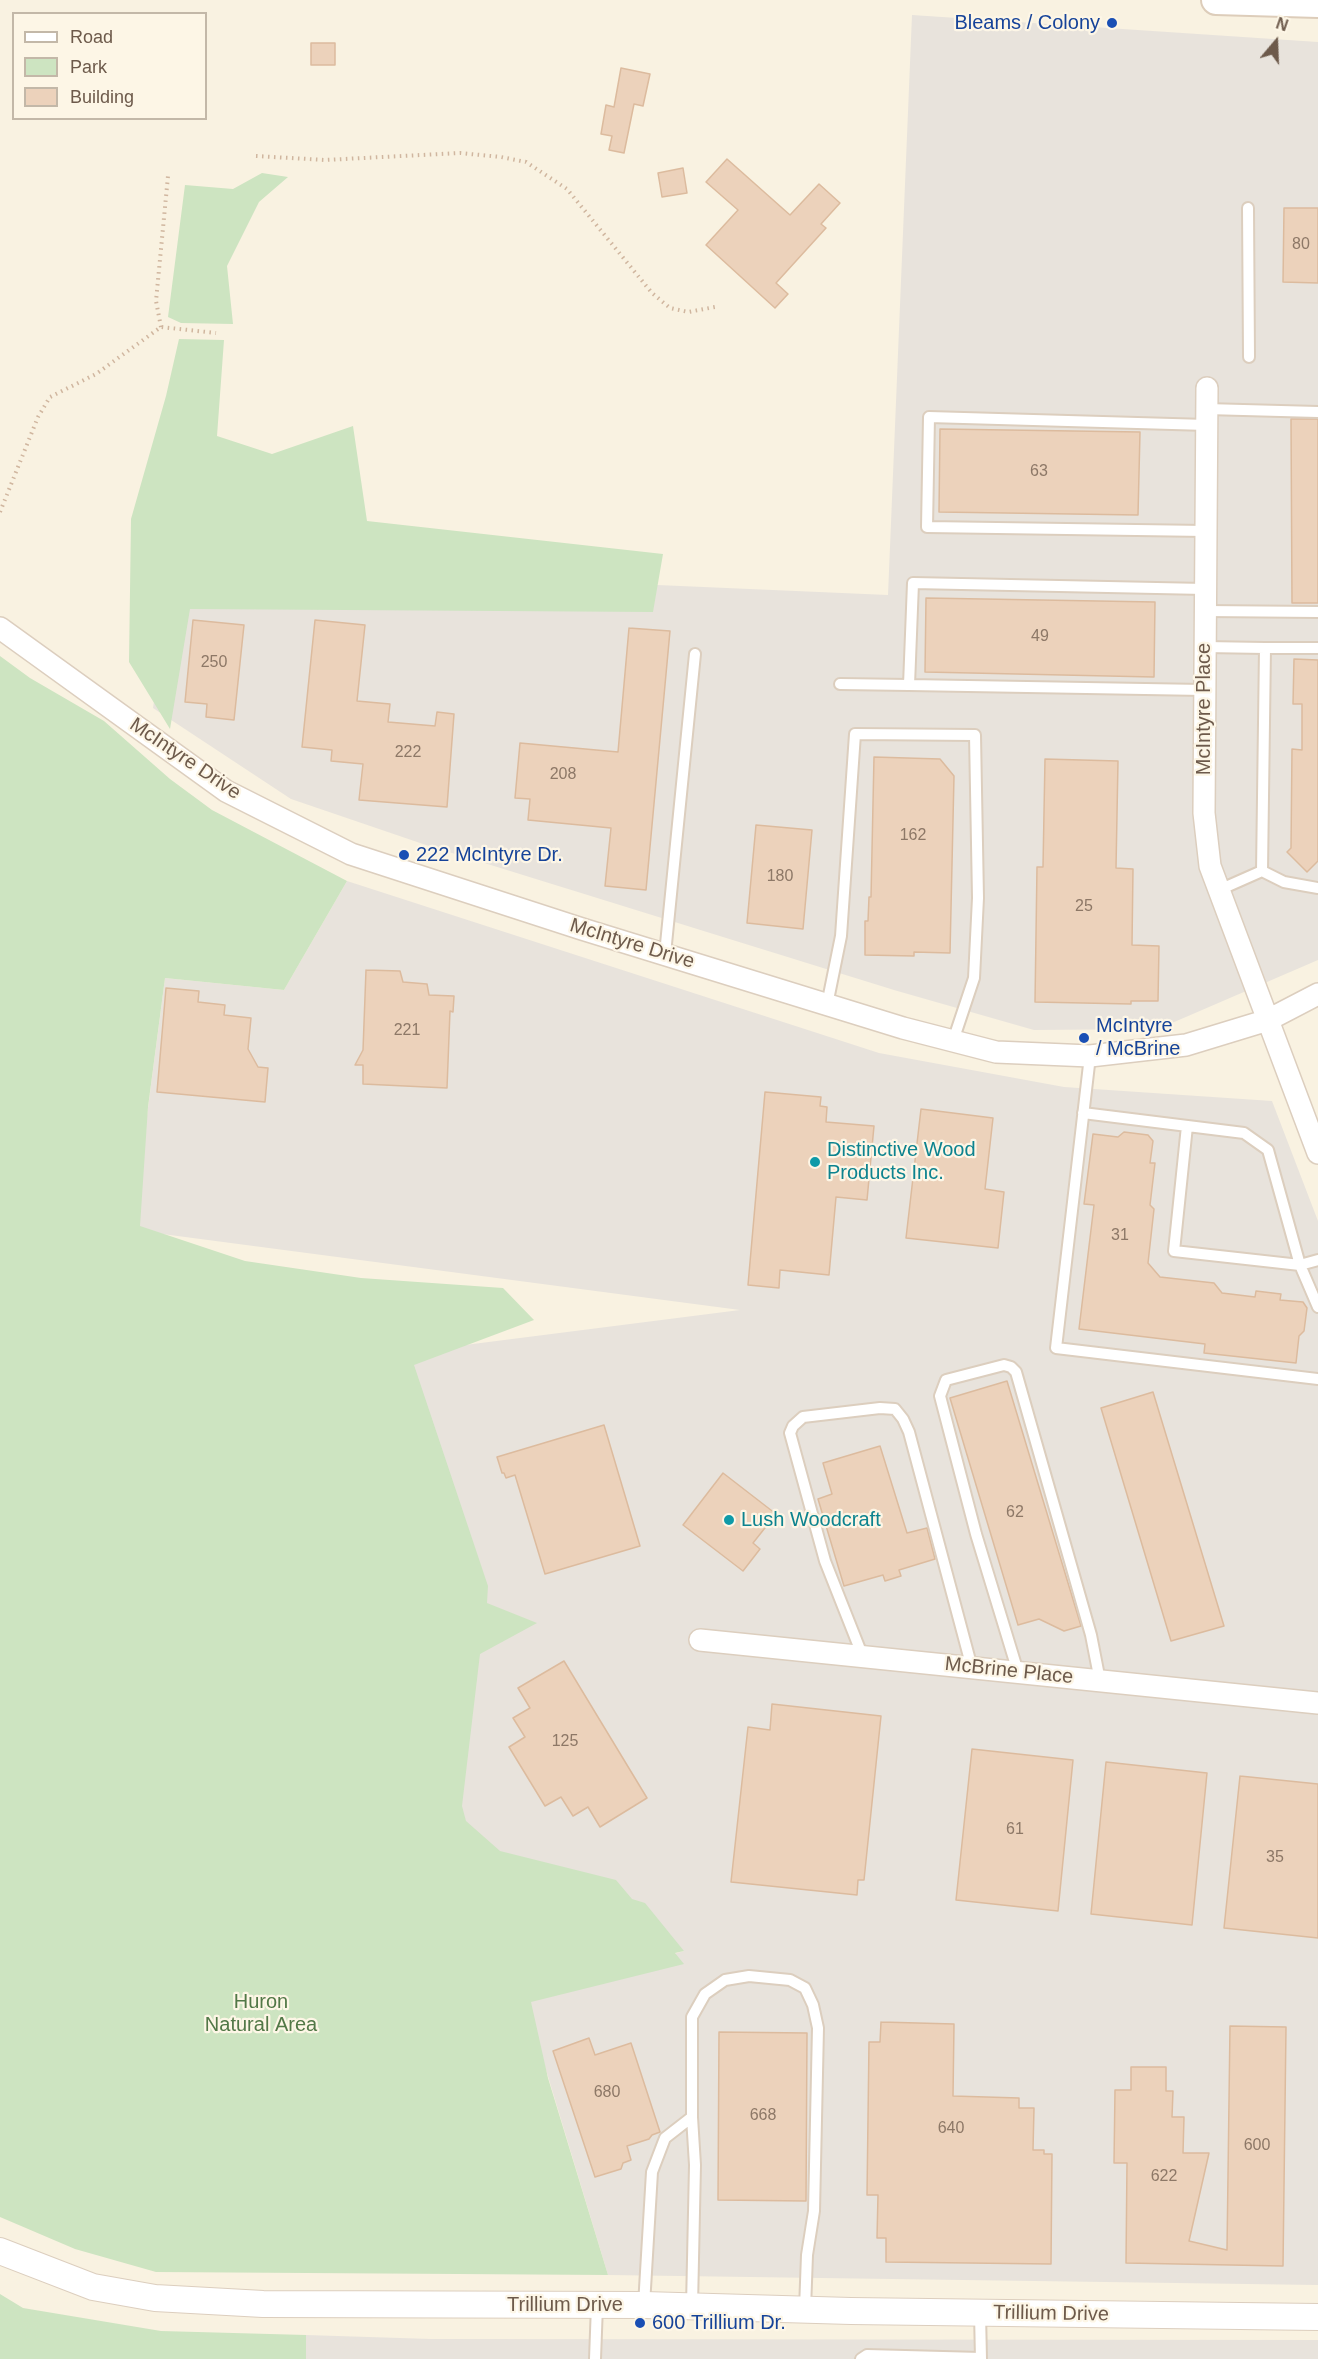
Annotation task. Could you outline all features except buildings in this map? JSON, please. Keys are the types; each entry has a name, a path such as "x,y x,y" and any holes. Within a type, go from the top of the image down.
{"main road":[{"path":"1216,0 1318,3"}],"street":[{"name":"McIntyre Place","path":"1207,388 1204,813 1210,866 1318,1153"},
{"name":"McIntyre Drive","path":"0,628 226,791 351,854 903,1028 996,1052 1090,1056 1186,1045 1268,1020 1318,994"},
{"name":"McBrine Place","path":"700,1640 1318,1703"},
{"name":"Trillium Drive","path":"0,2251 93,2287 154,2298 263,2304 644,2305 805,2310 1318,2317"}],"lane":[{"path":"1248,208 1249,357"},
{"path":"1206,531 927,527 929,417 1207,417 1318,412"},
{"path":"909,685 913,584 1205,589"},
{"path":"1205,611 1318,612"},
{"path":"1205,647 1318,648"},
{"path":"1262,872 1265,648"},
{"path":"665,954 695,654"},
{"path":"840,684 1204,690"},
{"path":"827,1005 841,936 855,734 975,735 978,898 974,978 953,1041"},
{"path":"1219,890 1262,872 1284,882 1318,888"},
{"path":"1090,1056 1056,1348 1318,1379"},
{"path":"1083,1113 1244,1132 1268,1150 1300,1265 1318,1306"},
{"path":"1187,1126 1174,1251 1300,1265 1318,1260"},
{"path":"1018,1672 976,1534 940,1396 946,1380 1004,1365 1016,1372 1091,1635 1100,1681"},
{"path":"863,1656 825,1561 790,1433 793,1426 803,1417 880,1408 895,1409 909,1432 972,1668"},
{"path":"692,2306 695,2165 692,2117 692,2017 705,1994 725,1980 748,1976 790,1980 805,1988 813,2005 818,2028 814,2211 807,2255 805,2310"},
{"path":"644,2305 652,2172 665,2138 692,2117"},
{"path":"595,2359 597,2305"},
{"path":"861,2359 867,2355 981,2358 980,2313"}],"path":[{"path":"256,156 325,160 460,153 526,162 567,189 652,292 670,308 688,312 715,307"},
{"path":"161,327 156,301 168,176"},
{"path":"0,512 38,417 50,397 96,374 161,327 216,333"}],"shaded area":[{"path":"912,15 1318,42 1318,960 1158,1029 1034,1030 894,990 423,844 291,799 153,708 173,564 888,595"},
{"path":"347,881 879,1053 1064,1087 1272,1101 1318,1221 1318,2285 608,2275 524,1997 684,1951 458,1844 410,1352 740,1310 132,1230 165,978 284,990"},
{"path":"306,2335 431,2339 1318,2340 1318,2359 306,2359"}],"green space":[{"path":"262,173 288,177 259,202 227,266 233,324 181,323 168,317 185,185 233,189"},
{"path":"179,339 224,340 217,436 272,454 353,426 367,521 663,554 653,612 190,609 170,729 129,662 131,519 166,396"},
{"name":"Huron Natural Area","path":"0,656 30,678 104,721 170,779 212,810 347,881 284,990 165,978 148,1107 140,1226 245,1261 361,1278 503,1288 534,1320 414,1365 488,1586 487,1603 537,1623 480,1654 462,1806 466,1821 500,1851 616,1880 632,1899 645,1903 684,1951 675,1953 684,1964 531,2002 548,2078 608,2275 156,2272 75,2249 0,2217"},
{"path":"0,2294 23,2308 161,2331 306,2335 306,2359 0,2359"}],"place":[{"name":"Bleams / Colony","path":"1112,23"},
{"name":"222 McIntyre Dr.","path":"404,855"},
{"name":"McIntyre / McBrine","path":"1084,1038"},
{"name":"Distinctive Wood Products Inc.","path":"815,1162"},
{"name":"Lush Woodcraft","path":"729,1520"},
{"name":"600 Trillium Dr.","path":"640,2323"}]}
